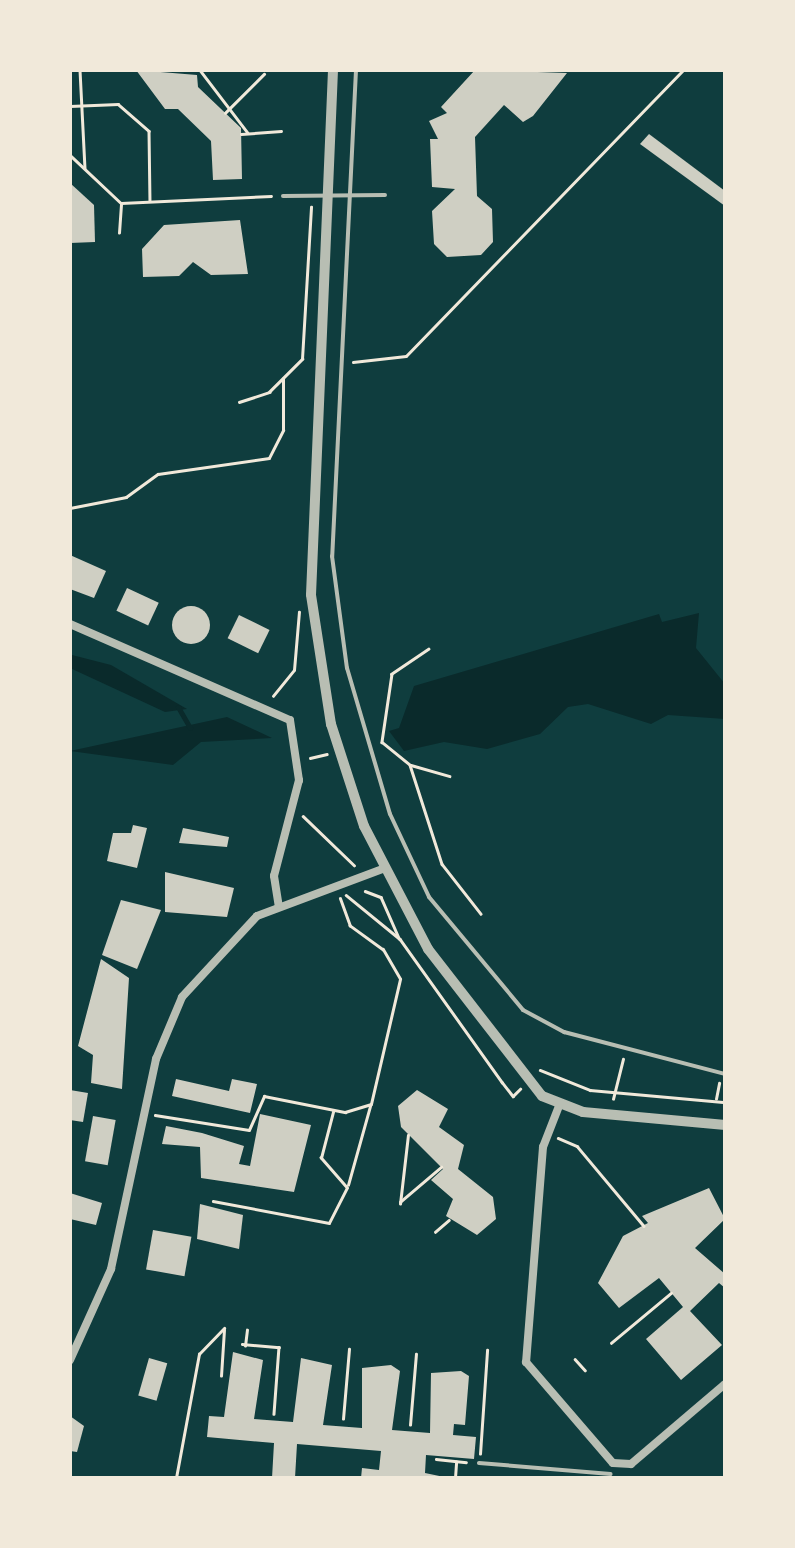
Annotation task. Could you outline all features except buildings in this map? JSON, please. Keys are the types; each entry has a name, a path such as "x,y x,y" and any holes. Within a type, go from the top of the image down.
{"street":[{"path":"332,70 310,595 330,724 348,780 383,869 450,983 527,1083 559,1106 612,1116 725,1125"},
{"path":"70,624 269,707 296,735 294,805 274,876 278,907"},
{"path":"70,1360 111,1269 145,1114 182,997 245,924 278,907 383,869"},
{"path":"559,1106 548,1134 526,1362 611,1472 631,1464 725,1384"}],"lane":[{"path":"356,70 355,190 332,556 359,716 376,772 422,883 488,974 543,1024 723,1074"},
{"path":"283,196 355,190 385,195"},
{"path":"479,1464 611,1472"}],"path":[{"path":"80,70 85,169"},
{"path":"200,70 227,111 248,133"},
{"path":"342,362 406,356 683,70"},
{"path":"227,111 264,74"},
{"path":"70,106 118,104 149,132 150,202"},
{"path":"241,134 281,131"},
{"path":"70,155 121,203 283,196"},
{"path":"239,402 282,379 302,359 312,194"},
{"path":"119,233 121,203"},
{"path":"70,508 126,497 158,474 269,458 283,430 282,379"},
{"path":"269,707 294,670 300,602 310,595"},
{"path":"430,649 392,674 380,729 382,742 410,764 449,776"},
{"path":"410,764 442,864 481,914"},
{"path":"294,805 350,856 360,879 381,897 400,939 513,1096 543,1068 570,1085 614,1093 725,1102"},
{"path":"337,888 400,939"},
{"path":"213,1201 320,1227 337,1216 370,1104 400,979 383,950 350,926 337,888"},
{"path":"612,1116 626,1048"},
{"path":"715,1101 723,1074"},
{"path":"145,1114 249,1130 264,1096 333,1111 370,1104"},
{"path":"333,1111 322,1158 347,1188"},
{"path":"548,1134 577,1146 644,1226"},
{"path":"408,1136 400,1203 441,1167"},
{"path":"435,1232 449,1220"},
{"path":"612,1344 671,1293"},
{"path":"176,1478 199,1354 224,1328 220,1376"},
{"path":"247,1330 244,1345 280,1347 274,1414"},
{"path":"343,1419 349,1350"},
{"path":"436,1459 479,1464 487,1350"},
{"path":"410,1424 416,1354"},
{"path":"575,1359 585,1370"},
{"path":"455,1478 456,1461"}],"water":[{"path":"699,613 696,648 725,684 725,719 668,715 651,724 588,704 568,707 540,734 487,749 444,742 404,751 389,731 399,728 414,686 659,614 662,622"},
{"path":"72,655 111,665 187,709 165,712 70,668"},
{"path":"227,717 272,738 201,742 173,765 70,751"}],"waterway":[{"path":"178,707 190,728"}]}
